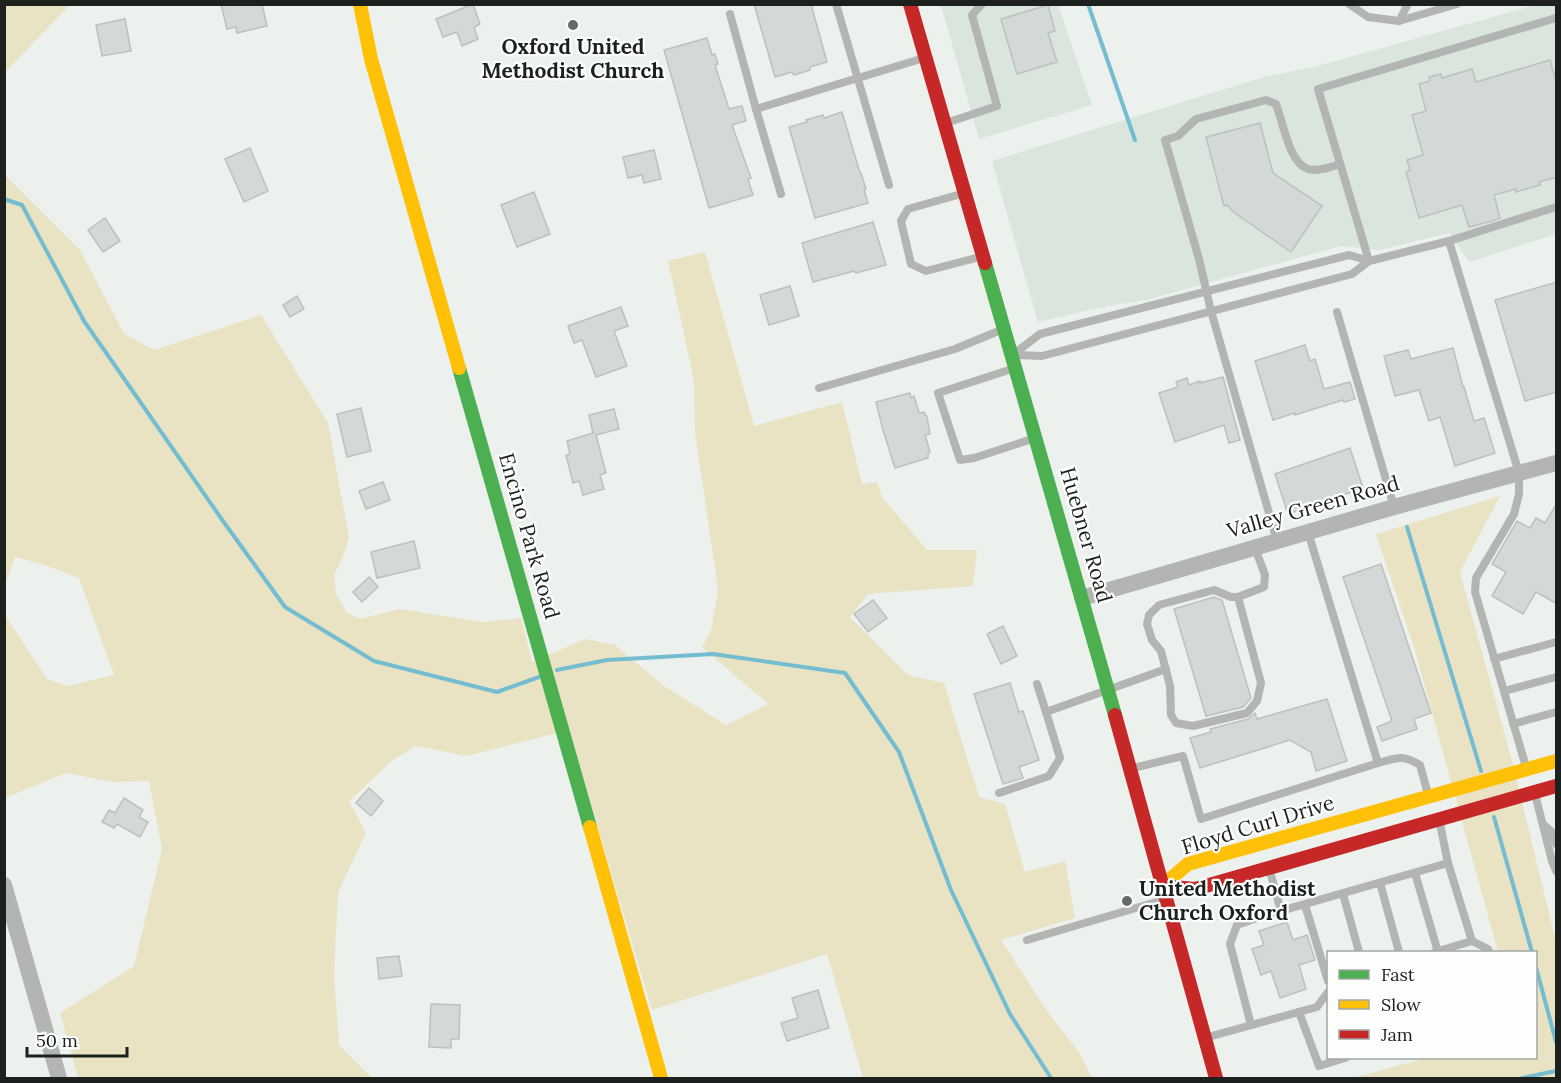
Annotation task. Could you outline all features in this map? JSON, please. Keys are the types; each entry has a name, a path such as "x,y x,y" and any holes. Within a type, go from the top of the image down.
{"street":[{"name":"Encino Park Road","path":"360,4 371,59 661,1078"},
{"name":"Huebner Road","path":"910,4 1082,598 1216,1078"},
{"name":"Valley Green Road","path":"1082,598 1394,507 1557,463"},
{"name":"Floyd Curl Drive","path":"1164,892 1188,864 1557,761"},
{"name":"Floyd Curl Drive","path":"1164,892 1194,889 1557,786"},
{"path":"1428,797 1439,819"},
{"path":"4,885 59,1078"}],"lane":[{"path":"836,4 889,185"},
{"path":"945,123 997,106 972,15 982,4"},
{"path":"1349,4 1368,16 1398,21 1457,4"},
{"path":"1398,21 1408,4"},
{"path":"730,14 781,194"},
{"path":"1369,261 1318,89 1557,18"},
{"path":"756,109 924,58"},
{"path":"1277,541 1165,140 1178,136 1196,119 1266,100 1276,104 1292,153 1298,164 1310,170 1340,164"},
{"path":"965,192 908,210 901,221 911,264 926,271 984,256"},
{"path":"1036,438 974,458 960,460 938,393 1013,362 1352,274 1369,261 1449,241 1557,207"},
{"path":"1449,241 1519,473 1519,494 1514,514 1476,578 1474,592 1526,770"},
{"path":"1013,362 1040,334 1349,255 1369,261"},
{"path":"1337,312 1394,507"},
{"path":"819,388 955,349 1004,328"},
{"path":"1308,532 1378,763"},
{"path":"1238,597 1261,682 1257,701 1247,713 1193,726 1176,723 1171,715 1170,686 1161,651 1152,640 1147,624 1149,615 1159,605 1214,590 1231,597 1238,597 1264,587 1265,575 1255,548"},
{"path":"1494,659 1557,642"},
{"path":"1046,712 1166,669"},
{"path":"1503,691 1557,677"},
{"path":"999,792 1049,776 1060,758 1037,684"},
{"path":"1513,724 1557,712"},
{"path":"1129,769 1184,756 1201,819 1399,757 1412,760 1420,765 1428,797"},
{"path":"1534,792 1552,861 1557,871"},
{"path":"1439,819 1448,864 1472,941"},
{"path":"1544,825 1552,832 1557,844"},
{"path":"1251,1025 1230,944 1237,925 1448,864"},
{"path":"1269,868 1281,911"},
{"path":"1415,873 1437,951"},
{"path":"1380,883 1399,951"},
{"path":"1027,940 1164,892"},
{"path":"1343,894 1359,951"},
{"path":"1305,905 1327,975"},
{"path":"1440,951 1472,941 1489,951"},
{"path":"1205,1038 1317,1007 1327,994"},
{"path":"1299,1012 1319,1066 1342,1059"}],"shaded area":[{"path":"5,4 67,5 67,8 5,72"},
{"path":"941,5 1058,5 1092,105 979,139"},
{"path":"1536,5 1556,5 1556,234 1469,262 1449,233 1379,250 1341,246 1146,300 1102,307 1038,322 992,161 1264,77 1314,67"},
{"path":"5,175 80,250 124,334 154,350 261,315 328,423 349,538 334,575 336,594 347,613 361,619 399,609 482,622 521,618 532,662 585,639 615,645 664,686 726,725 768,704 702,647 711,631 718,589 695,432 694,380 668,261 705,252 754,426 842,402 862,484 877,482 882,497 927,550 977,550 973,586 868,594 850,617 908,675 944,683 979,797 1005,804 1025,872 1065,861 1075,918 1001,940 1049,1014 1079,1052 1092,1078 863,1078 827,954 652,1010 569,730 467,756 416,746 393,760 349,801 366,833 338,892 334,973 339,1045 372,1078 78,1078 60,1013 134,966 162,849 149,781 113,782 66,773 5,798 5,615 47,679 68,686 114,675 79,578 15,557 5,585"},
{"path":"1500,496 1460,572 1512,761 1556,942 1556,1078 1352,1078 1423,1059 1537,1059 1537,951 1498,951 1414,647 1376,534"}],"building":[{"path":"221,4 262,4 267,26 237,33 236,27 227,29"},
{"path":"473,4 480,24 474,27 478,39 462,46 457,32 443,37 436,19"},
{"path":"754,4 811,4 827,62 794,75 792,72 775,77"},
{"path":"1048,5 1055,31 1048,33 1057,62 1017,74 1001,19"},
{"path":"125,19 131,51 102,56 96,25"},
{"path":"707,38 712,55 715,54 718,64 715,65 729,109 742,106 746,121 732,125 751,178 748,179 753,195 709,208 664,50"},
{"path":"1550,60 1557,85 1557,177 1516,192 1516,189 1494,195 1500,218 1492,221 1469,227 1462,205 1419,218 1406,172 1410,170 1407,160 1423,155 1412,115 1426,111 1419,84 1430,81 1429,77 1441,74 1442,78 1472,69 1476,82"},
{"path":"842,112 866,189 864,190 868,203 815,218 789,127 823,115 824,118"},
{"path":"1260,123 1273,173 1322,206 1291,252 1232,211 1227,205 1224,206 1206,137"},
{"path":"250,148 268,191 244,202 225,159"},
{"path":"654,150 661,179 644,183 642,175 628,178 623,157"},
{"path":"534,192 550,234 517,247 501,205"},
{"path":"105,218 120,241 103,252 88,230"},
{"path":"873,222 886,265 813,282 802,243"},
{"path":"1557,282 1557,392 1525,401 1495,300"},
{"path":"790,286 799,316 769,325 760,295"},
{"path":"297,296 304,309 290,317 283,305"},
{"path":"621,307 628,326 614,331 627,366 596,377 582,340 574,343 568,326"},
{"path":"1305,345 1310,361 1315,359 1324,389 1350,382 1355,399 1344,402 1343,400 1273,420 1255,361"},
{"path":"1453,348 1474,421 1484,418 1495,453 1455,466 1440,417 1429,421 1419,390 1395,396 1384,356 1408,350 1411,359"},
{"path":"1223,377 1240,440 1229,443 1224,425 1175,442 1159,393 1178,387 1176,382 1187,378 1189,385"},
{"path":"910,393 911,398 914,396 919,413 924,412 927,417 930,434 925,435 930,452 928,458 895,468 876,402"},
{"path":"361,408 371,451 347,457 337,414"},
{"path":"614,409 619,429 596,435 606,473 600,475 604,489 583,495 579,481 573,483 566,455 570,454 567,441 593,433 589,415"},
{"path":"1350,448 1363,488 1288,514 1275,474"},
{"path":"383,482 390,500 366,509 359,491"},
{"path":"1557,503 1557,604 1536,592 1523,614 1492,596 1506,572 1492,564 1517,521 1530,528 1536,518 1545,523"},
{"path":"414,541 420,568 377,578 371,552"},
{"path":"1381,564 1431,713 1414,719 1417,729 1382,741 1377,727 1392,721 1343,577"},
{"path":"369,577 378,587 362,602 353,592"},
{"path":"1214,597 1222,600 1251,698 1243,707 1206,716 1174,609"},
{"path":"873,600 887,618 868,632 854,614"},
{"path":"1003,626 1017,656 1001,664 987,634"},
{"path":"1010,683 1019,712 1023,711 1039,760 1019,767 1023,778 1003,784 974,694"},
{"path":"1327,699 1347,761 1316,771 1311,752 1290,740 1200,768 1190,738 1211,732 1210,729 1248,719 1255,713 1257,719"},
{"path":"369,788 383,801 371,816 356,803"},
{"path":"124,798 143,810 139,817 148,822 140,837 117,824 114,828 102,822 109,810 115,813"},
{"path":"1287,922 1293,940 1307,935 1315,960 1299,965 1306,989 1280,998 1271,971 1261,975 1252,949 1264,945 1259,931"},
{"path":"399,956 402,976 379,979 377,958"},
{"path":"818,990 829,1028 787,1041 781,1023 798,1018 792,998"},
{"path":"431,1004 460,1005 459,1039 451,1039 451,1048 429,1047"}],"waterway":[{"path":"1088,4 1135,140"},
{"path":"4,199 22,205 84,321 285,607 374,661 497,692 539,677"},
{"path":"1407,527 1481,771"},
{"path":"557,670 607,660 713,654 845,673 899,752 951,890 1010,1014 1051,1078"},
{"path":"1494,817 1532,951"},
{"path":"1537,971 1556,1042"},
{"path":"1522,1078 1556,1071"}],"traffic: fast":[{"path":"985,263 1115,715"},
{"path":"459,368 590,827"}],"traffic: slow":[{"path":"360,4 371,59 459,368"},
{"path":"1162,886 1188,864 1556,761"},
{"path":"590,827 661,1078"}],"traffic: jam":[{"path":"910,4 985,263"},
{"path":"1115,715 1216,1078"},
{"path":"1162,886 1195,889 1556,786"}],"place":[{"name":"Oxford United Methodist Church","path":"573,25"},
{"name":"United Methodist Church Oxford","path":"1127,901"}]}
